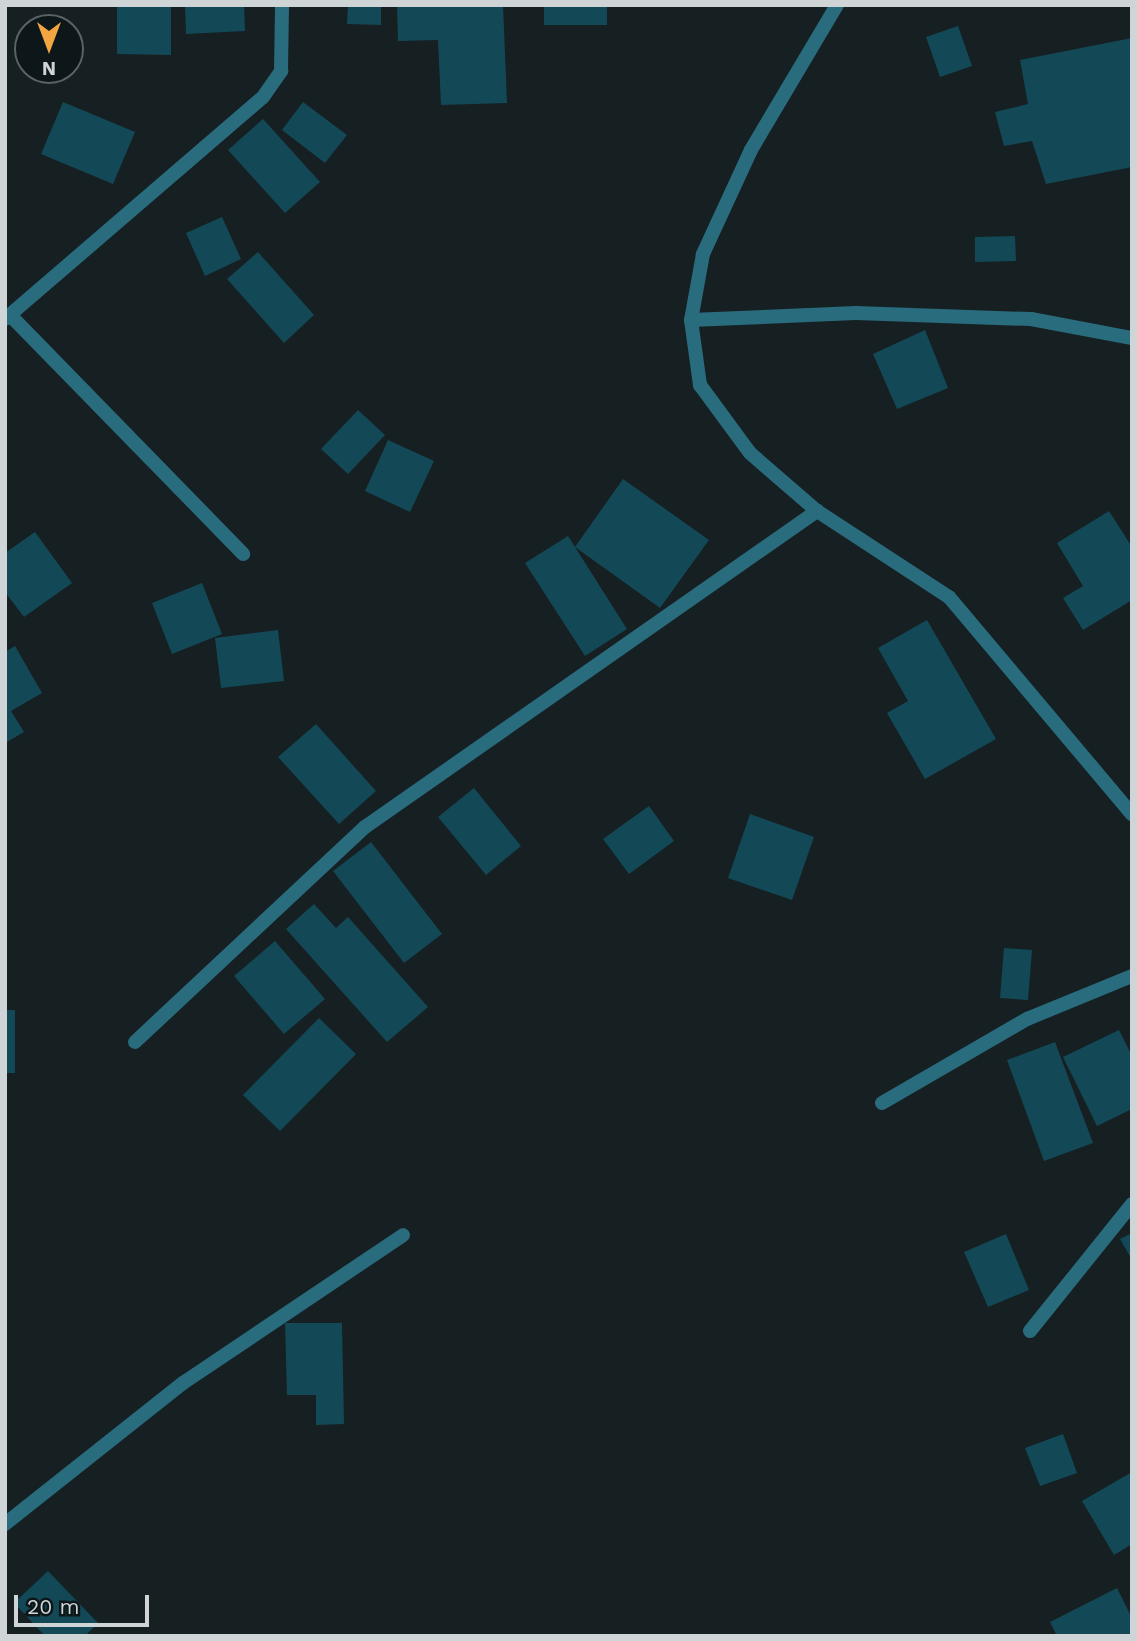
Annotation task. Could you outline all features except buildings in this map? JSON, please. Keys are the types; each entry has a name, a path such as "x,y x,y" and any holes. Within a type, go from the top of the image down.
{"street":[{"path":"243,554 7,317 263,97 281,71 282,5"},
{"path":"837,5 751,150 702,254 691,320 700,385 750,453 817,510 949,597 1132,814"},
{"path":"691,320 856,313 1031,319 1132,338"},
{"path":"135,1042 365,827 817,510"},
{"path":"882,1103 1027,1019 1132,976"},
{"path":"1030,1331 1132,1204"},
{"path":"5,1524 183,1383 403,1235"}]}
